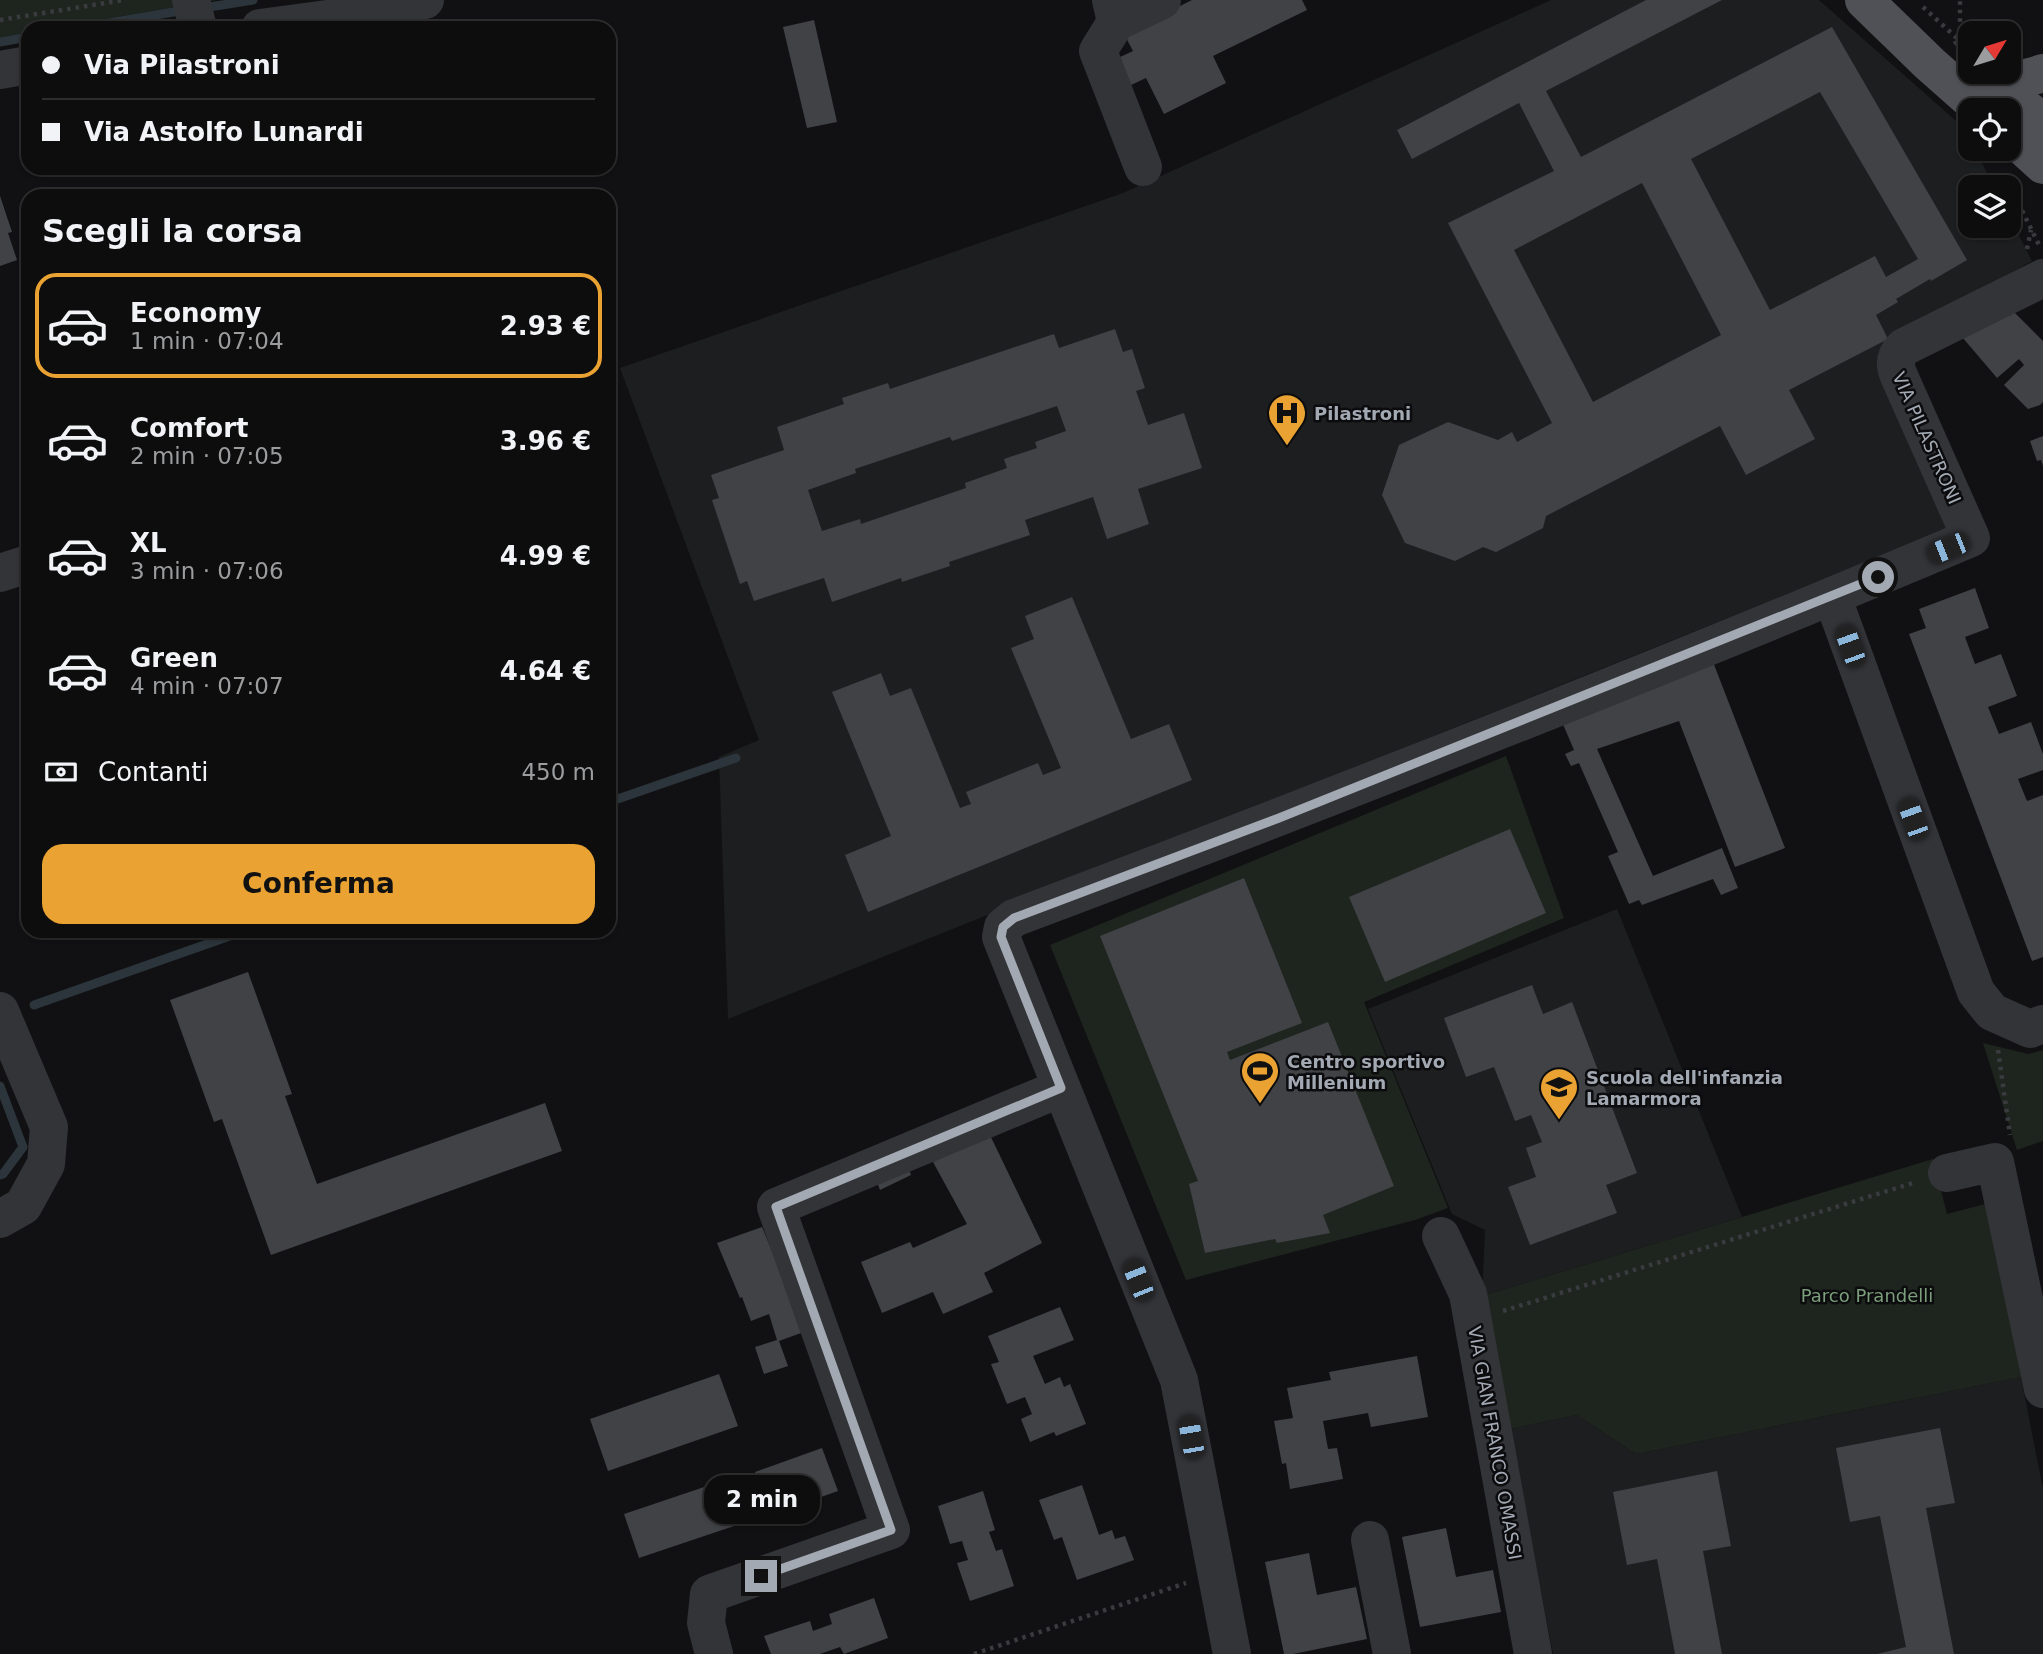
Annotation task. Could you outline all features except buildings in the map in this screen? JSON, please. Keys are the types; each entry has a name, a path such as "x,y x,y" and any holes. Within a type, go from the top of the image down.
{"main road":[{"path":"1864,0 1930,64 1958,67"},
{"path":"1873,0 1958,58"},
{"path":"2021,79 2043,73"},
{"path":"1994,84 2043,121"},
{"path":"2021,145 2043,165"}],"street":[{"path":"191,0 196,21"},
{"path":"312,21 425,0"},
{"path":"1143,167 1098,51 1113,11 1162,0"},
{"path":"0,70 21,66"},
{"name":"VIA PILASTRONI","path":"1061,1088 1001,937 1003,927 1014,918 1279,818 1971,538 1895,368 1898,355 1904,347 2043,278"},
{"path":"0,573 21,566"},
{"path":"1832,596 1976,992 1992,1012 2030,1029 2043,1024"},
{"path":"0,1011 49,1127 46,1164 23,1206 0,1220"},
{"path":"714,1654 706,1623 709,1594 891,1530 776,1207 1061,1088 1179,1380 1231,1654"},
{"path":"1947,1173 1995,1162 2043,1390"},
{"name":"VIA GIAN FRANCO OMASSI","path":"1441,1236 1468,1294 1533,1654"},
{"path":"1370,1540 1392,1654"}],"path":[{"path":"0,20 124,0"},
{"path":"1914,0 1958,51"},
{"path":"1960,0 1964,21"},
{"path":"2021,209 2043,252"},
{"path":"1992,1012 2009,1118 2011,1158 1995,1162"},
{"path":"1472,1320 1947,1173"},
{"path":"974,1654 1216,1573"}],"shaded area":[{"name":"Pilastroni","path":"1551,0 1819,0 1958,123 1958,161 1981,161 1988,175 1958,175 1958,238 2020,238 2032,261 1882,345 1957,526 728,1019 719,757 759,740 620,368 1123,193"},
{"name":"Scuola dell'infanzia Lamarmora","path":"1617,909 1742,1217 1482,1296 1485,1230 1452,1214 1368,1009"},
{"path":"2021,1377 2043,1489 2043,1654 1553,1654 1510,1429 1577,1415 1636,1454"}],"green space":[{"path":"0,0 217,0 94,21 21,21 21,34 0,38"},
{"name":"Centro sportivo Millenium","path":"1506,756 1564,918 1364,1002 1448,1208 1415,1220 1186,1280 1050,945"},
{"path":"1983,1043 2028,1054 2043,1050 2043,1141 2017,1150"},
{"name":"Parco Prandelli","path":"1933,1159 1947,1214 1989,1203 2021,1377 1636,1454 1577,1415 1510,1429 1482,1296"}],"waterway":[{"path":"203,8 253,0"},
{"path":"121,21 185,10"},
{"path":"0,42 21,38"},
{"path":"616,800 736,758"},
{"path":"34,1005 224,938"},
{"path":"0,1086 23,1147 0,1175"}],"place":[{"name":"Pilastroni","path":"1287,447"},
{"name":"Centro sportivo Millenium","path":"1260,1105"},
{"name":"Scuola dell'infanzia Lamarmora","path":"1559,1121"}],"route":[{"path":"761,1576 891,1530 776,1207 1061,1088 1001,937 1003,927 1014,918 1279,818 1878,577"}]}
